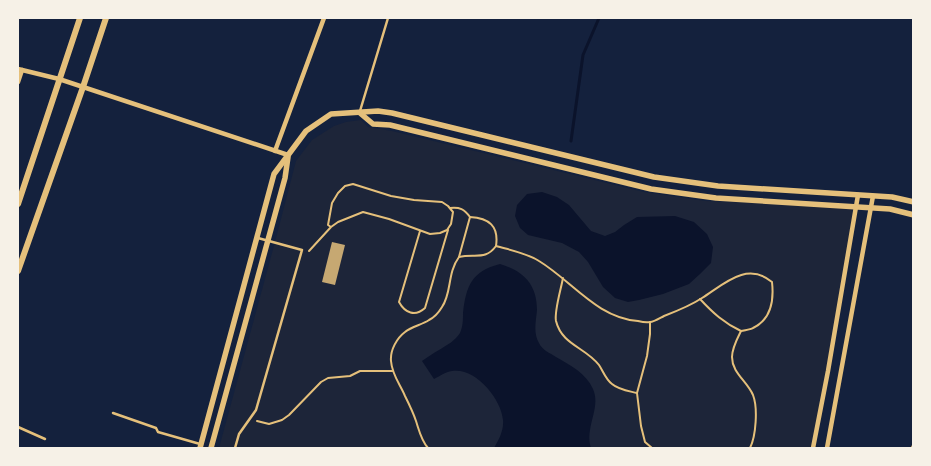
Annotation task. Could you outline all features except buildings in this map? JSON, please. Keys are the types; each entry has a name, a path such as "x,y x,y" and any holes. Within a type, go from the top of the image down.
{"main road":[{"path":"18,204 80,18"},
{"path":"18,271 21,255 83,87 106,18"}],"street":[{"path":"275,151 324,18"},
{"path":"18,82 20,70 59,79 288,155"},
{"path":"200,447 274,174 306,130 331,114 378,111 392,113 654,177 708,184 892,197 914,202"},
{"path":"360,113 373,124 390,125 651,189 707,196 890,209 914,215"},
{"path":"460,142 462,130"},
{"path":"211,448 285,178 288,155"},
{"path":"707,196 708,184"},
{"path":"813,448 858,195"},
{"path":"827,448 873,196"}],"lane":[{"path":"360,113 388,18"},
{"path":"235,448 239,434 256,410 302,250 257,237"},
{"path":"113,413 156,428 158,432 200,447"},
{"path":"18,427 45,439"}],"path":[{"path":"331,227 328,225 332,203 345,186 353,184 391,196 442,202 450,208 453,212 453,218 448,228 425,308 416,314 406,311 399,302 421,230"},
{"path":"422,448 427,447 394,375 390,360 392,350 406,330 430,320 444,304 450,277 455,263 460,257 470,218 465,210 458,207 450,208"},
{"path":"302,250 309,251 338,222 363,212 430,234 440,233 448,228"},
{"path":"460,257 468,255 486,256 496,246 496,231 491,224 485,220 470,218"},
{"path":"496,246 538,259 600,308 619,318 635,321 650,322 693,304 700,299 725,282 739,275 753,273 765,276 772,282 774,295 772,307 764,320 753,328 741,331 727,324 700,299"},
{"path":"563,278 556,320 562,336 586,352 598,364 610,384 623,390 638,392"},
{"path":"650,322 647,356 638,392 641,426 646,442 652,448"},
{"path":"741,331 732,357 735,369 753,394 756,414 755,430 750,448"},
{"path":"249,419 269,424 282,420 321,382 328,378 350,376 360,370 393,371"}],"shaded area":[{"path":"361,120 368,127 392,131 644,192 706,201 856,207 812,448 219,448 296,161 312,140 334,126"},
{"path":"542,192 557,197 569,205 591,231 605,236 615,232 637,217 675,216 694,222 707,234 713,247 711,263 689,284 663,294 628,302 615,298 603,287 588,262 579,252 562,243 528,235 520,228 515,216 517,205 527,194"},
{"path":"500,264 515,270 531,286 536,301 535,327 540,345 546,351 582,374 593,389 595,404 589,434 591,448 494,448 502,431 503,420 501,411 492,394 478,379 461,371 445,373 434,379 422,361 451,343 458,336 462,325 466,295 472,281 483,271"}],"waterway":[{"path":"571,141 583,55 599,18"}]}
